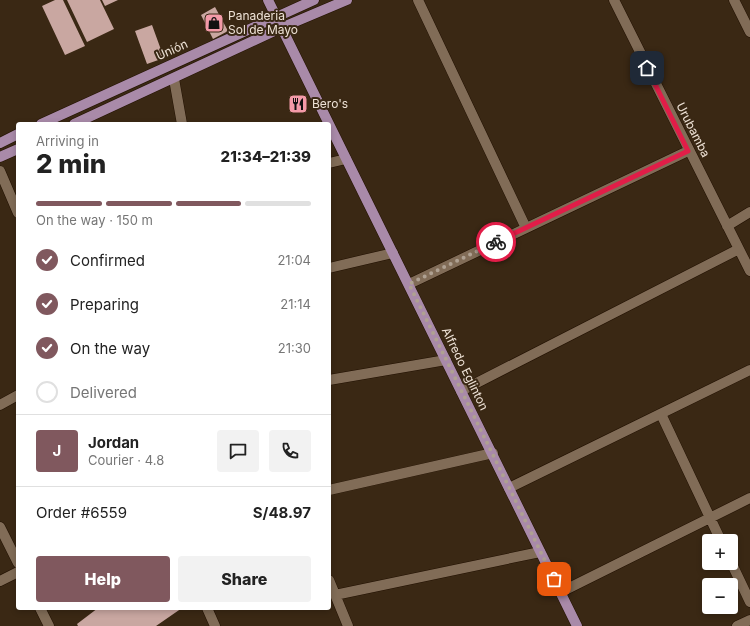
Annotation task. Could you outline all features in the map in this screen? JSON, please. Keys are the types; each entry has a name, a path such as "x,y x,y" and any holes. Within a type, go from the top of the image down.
{"main road":[{"name":"Alfredo Eglinton","path":"268,0 283,27 328,122"},
{"name":"Unión","path":"45,122 314,0"},
{"path":"78,122 283,27 347,0"},
{"name":"Alfredo Eglinton","path":"331,128 493,453 577,626"},
{"path":"0,143 16,135"},
{"path":"0,157 16,150"}],"street":[{"path":"418,0 526,228"},
{"name":"Urubamba","path":"614,0 688,151 750,271"},
{"path":"734,0 750,30"},
{"path":"174,78 182,122"},
{"path":"409,284 688,151"},
{"path":"331,163 346,159"},
{"path":"0,171 16,208"},
{"path":"727,226 750,212"},
{"path":"461,391 739,249"},
{"path":"331,268 393,253"},
{"path":"331,380 446,360"},
{"path":"509,488 750,370"},
{"path":"0,405 16,396"},
{"path":"661,414 718,534"},
{"path":"331,490 493,453"},
{"path":"561,592 750,498"},
{"path":"0,527 16,559"},
{"path":"334,595 540,552"},
{"path":"735,570 750,602"},
{"path":"0,581 16,573"},
{"path":"331,586 348,626"},
{"path":"41,610 49,626"},
{"path":"208,610 215,626"},
{"path":"737,626 750,620"}],"building":[{"path":"55,0 63,0 85,46 65,55 42,6"},
{"path":"67,0 100,0 114,29 87,42"},
{"path":"102,0 118,0 105,6"},
{"name":"Panaderia Sol de Mayo","path":"215,7 228,31 213,39 201,15"},
{"path":"152,25 164,58 147,64 135,31"},
{"path":"95,610 179,610 156,626 78,626 77,624"}],"way so far":[{"path":"496,242 409,284 554,579"}],"place":[{"name":"Panaderia Sol de Mayo","path":"214,23"},
{"name":"Bero's","path":"298,104"}],"route":[{"path":"496,242 688,151 647,68"}]}
